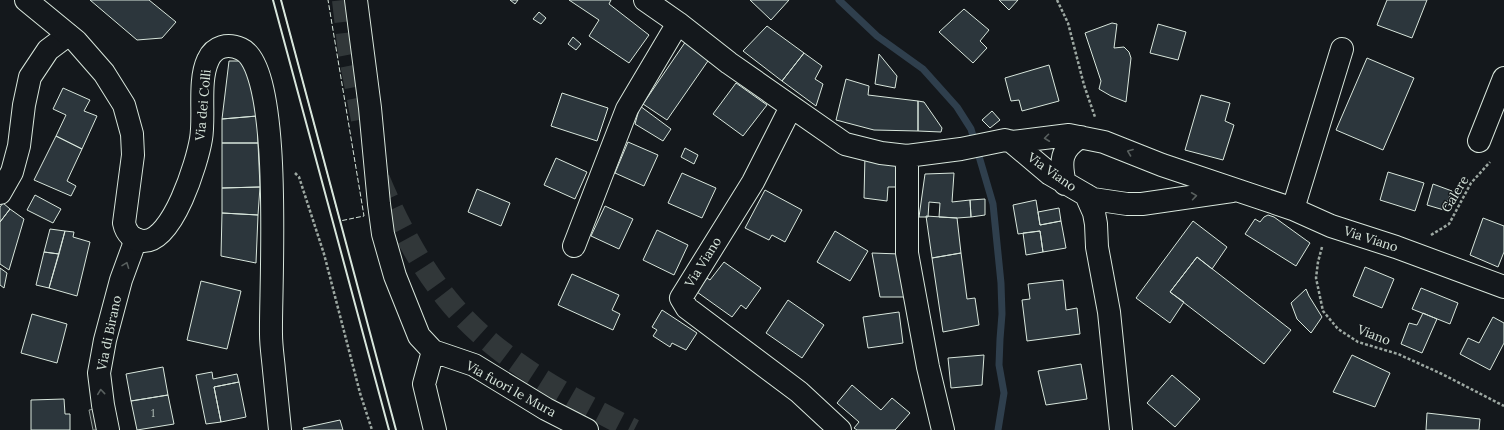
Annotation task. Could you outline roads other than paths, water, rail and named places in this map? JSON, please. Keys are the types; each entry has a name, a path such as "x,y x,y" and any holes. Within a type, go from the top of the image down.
{"street":[{"path":"26,0 76,41 104,73 124,105 132,134 133,155 124,222 128,233 136,239"},
{"name":"Via fuori le Mura","path":"356,0 370,108 383,234 395,276 419,336 433,351 474,366 546,409 587,430"},
{"name":"Via Viano","path":"645,0 678,23 729,63 845,144 907,156 1069,135 1081,137 1104,142 1159,164 1293,209 1331,226 1396,247 1504,287"},
{"path":"574,246 627,109 678,23"},
{"path":"0,193 12,172 19,146 24,105 30,77 48,50 68,35"},
{"name":"Via dei Colli","path":"136,239 146,241 156,238 166,228 178,208 196,161 201,138 204,78 206,66 210,56 218,48 228,46 240,48 250,56 255,65 263,88 270,149 273,224 271,335 280,430"},
{"path":"1293,209 1342,49"},
{"path":"1479,140 1504,78"},
{"name":"Via Viano","path":"791,107 753,182 681,298 687,308 799,392 840,430"},
{"path":"1065,184 1062,163 1065,151 1072,143 1081,137"},
{"name":"Via Viano","path":"1003,143 1065,184 1093,200 1127,204 1155,202 1238,190"},
{"path":"907,156 907,252 928,367 943,430"},
{"path":"1155,202 1167,191 1170,182 1159,164"},
{"path":"1086,196 1094,213 1097,247 1109,312 1120,430"},
{"path":"1097,247 1114,218 1127,204"},
{"name":"Via di Birano","path":"108,430 102,405 99,373 105,340 121,280 136,239"},
{"path":"433,351 424,384 435,430"}],"waterway":[{"path":"839,0 877,36 923,69 957,107 971,129 993,204 1001,283 1002,314 999,365 1004,393 998,430"}],"tunnel":[{"path":"343,0 349,53 363,125"},
{"path":"379,179 393,211 418,257 437,286 467,321 510,358 534,374 559,390 634,430"}]}
